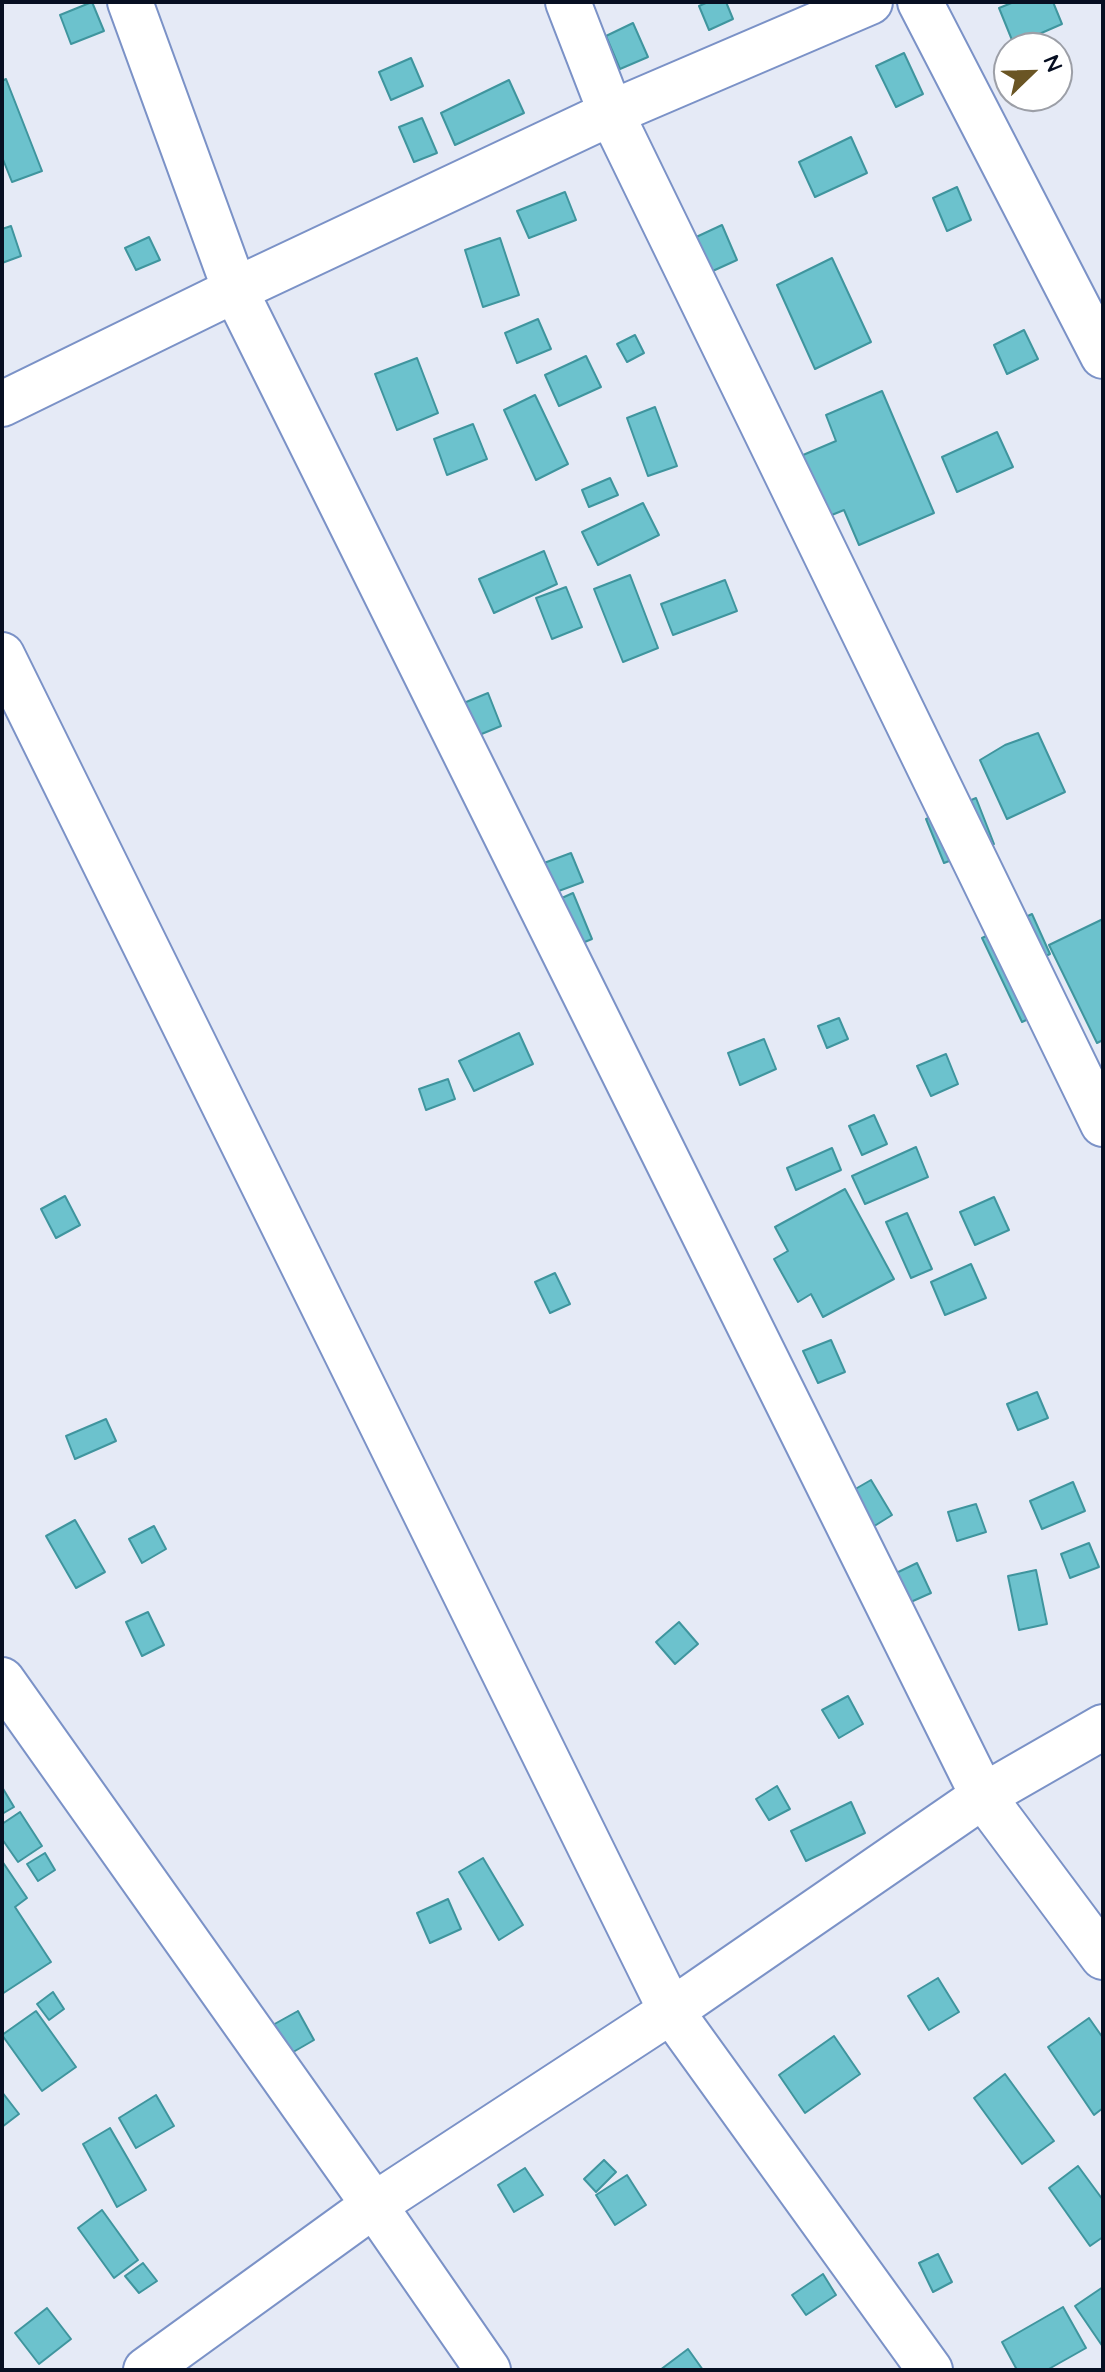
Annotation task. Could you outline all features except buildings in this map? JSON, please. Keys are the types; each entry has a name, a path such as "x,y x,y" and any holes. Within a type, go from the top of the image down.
{"street":[{"path":"130,2 235,290 983,1796 1103,1957"},
{"path":"568,2 611,113 1103,1124"},
{"path":"2,404 235,290 611,113 870,2"},
{"path":"920,2 1103,356"},
{"path":"2,655 671,2011 930,2370"},
{"path":"2,1680 488,2370"},
{"path":"146,2370 374,2205 671,2011 983,1796 1103,1727"}]}
